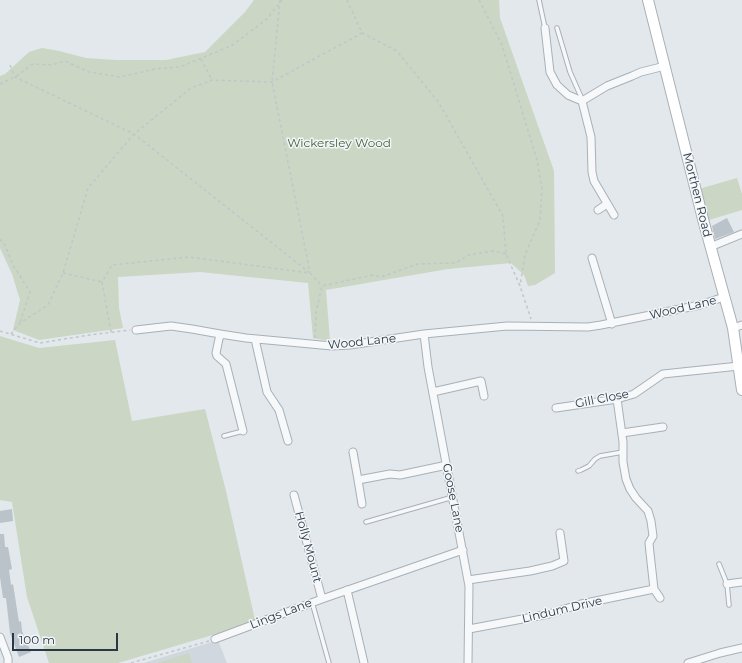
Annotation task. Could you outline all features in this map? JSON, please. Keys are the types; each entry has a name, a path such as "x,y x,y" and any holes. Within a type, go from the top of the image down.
{"main road":[{"name":"Morthen Road","path":"648,0 710,247 724,298 737,326 742,390"}],"street":[{"path":"545,28 550,72 557,85 568,95 582,100 607,86 641,72 665,66"},
{"path":"582,100 591,137 592,172 594,181 614,215"},
{"path":"598,210 607,204"},
{"path":"710,247 742,234"},
{"path":"592,258 612,324"},
{"name":"Wood Lane","path":"136,330 171,326 192,328 255,339 332,346 350,345 424,334 507,326 588,326 612,324 700,305 724,298"},
{"path":"220,334 216,353 217,356 226,364 243,431"},
{"name":"Goose Lane","path":"424,334 433,392 468,580 468,663"},
{"path":"255,339 267,392 279,410 288,441"},
{"name":"Gill Close","path":"556,408 617,399 634,394 663,374 739,366"},
{"path":"433,392 481,381 484,396"},
{"path":"617,399 626,479 636,498 648,511 653,529 653,536 649,543 654,590 660,598"},
{"path":"622,433 663,427"},
{"path":"353,452 362,504"},
{"path":"358,480 390,474 400,475 447,465"},
{"name":"Holly Mount","path":"294,495 322,599"},
{"path":"468,580 530,571 552,566 564,561 560,533"},
{"name":"Lings Lane","path":"215,639 312,602 463,550"},
{"path":"727,584 742,582"},
{"path":"347,590 364,663"},
{"name":"Lindum Drive","path":"469,629 549,614 581,604 654,590"},
{"path":"0,637 8,658 8,663"},
{"path":"688,663 742,648"}],"lane":[{"path":"538,0 545,28"},
{"path":"556,28 570,72 582,100"},
{"path":"224,436 243,431"},
{"path":"578,471 589,466 600,456 623,452"},
{"path":"366,522 453,497"},
{"path":"719,564 727,584 729,605"},
{"path":"312,602 329,663"}],"path":[{"path":"347,0 362,33 397,51 439,103 502,216 506,254 520,286 533,326"},
{"path":"479,0 502,45 537,160 542,189 540,220 525,255 520,286"},
{"path":"0,84 34,64 52,65 64,61 89,72 120,77 180,67 231,46 267,20 281,1"},
{"path":"281,1 272,82 310,273"},
{"path":"11,334 20,323 48,305 63,273 88,188 134,134 191,88 212,80 272,82 362,33"},
{"path":"201,59 212,80"},
{"path":"10,65 14,77 134,134 310,273 322,286"},
{"path":"0,239 5,245 13,265 30,292 20,323"},
{"path":"322,286 373,274 381,277 418,264 456,263 468,255 493,251 506,254"},
{"path":"111,332 102,282 112,265 188,257 310,273"},
{"path":"63,273 102,282"},
{"path":"315,345 316,312 322,286"},
{"path":"0,331 40,344 89,335 136,330"},
{"path":"131,663 215,639"}],"shaded area":[{"path":"218,640 227,663 144,663"}],"green space":[{"name":"Wickersley Wood","path":"254,0 499,0 500,18 554,171 555,273 535,285 528,286 524,275 511,263 448,269 326,290 330,341 313,338 308,283 200,272 118,277 119,308 123,328 39,340 13,330 20,300 12,274 0,248 0,76 5,74 29,52 42,48 86,58 116,60 166,60 205,52 245,12"},
{"path":"737,178 742,194 742,210 709,220 699,189"},
{"path":"0,336 39,348 115,340 132,421 205,409 226,491 255,620 216,634 118,663 49,663 27,597 12,502 0,500"},
{"path":"189,653 192,663 158,663"}],"building":[{"path":"727,218 734,232 715,239 712,226"},
{"path":"12,509 13,521 0,523 0,511"},
{"path":"0,534 4,534 5,547 8,547 12,569 9,570 11,585 13,584 19,622 21,621 22,631 31,652 19,657 10,633 6,598 3,598 0,577"}]}
